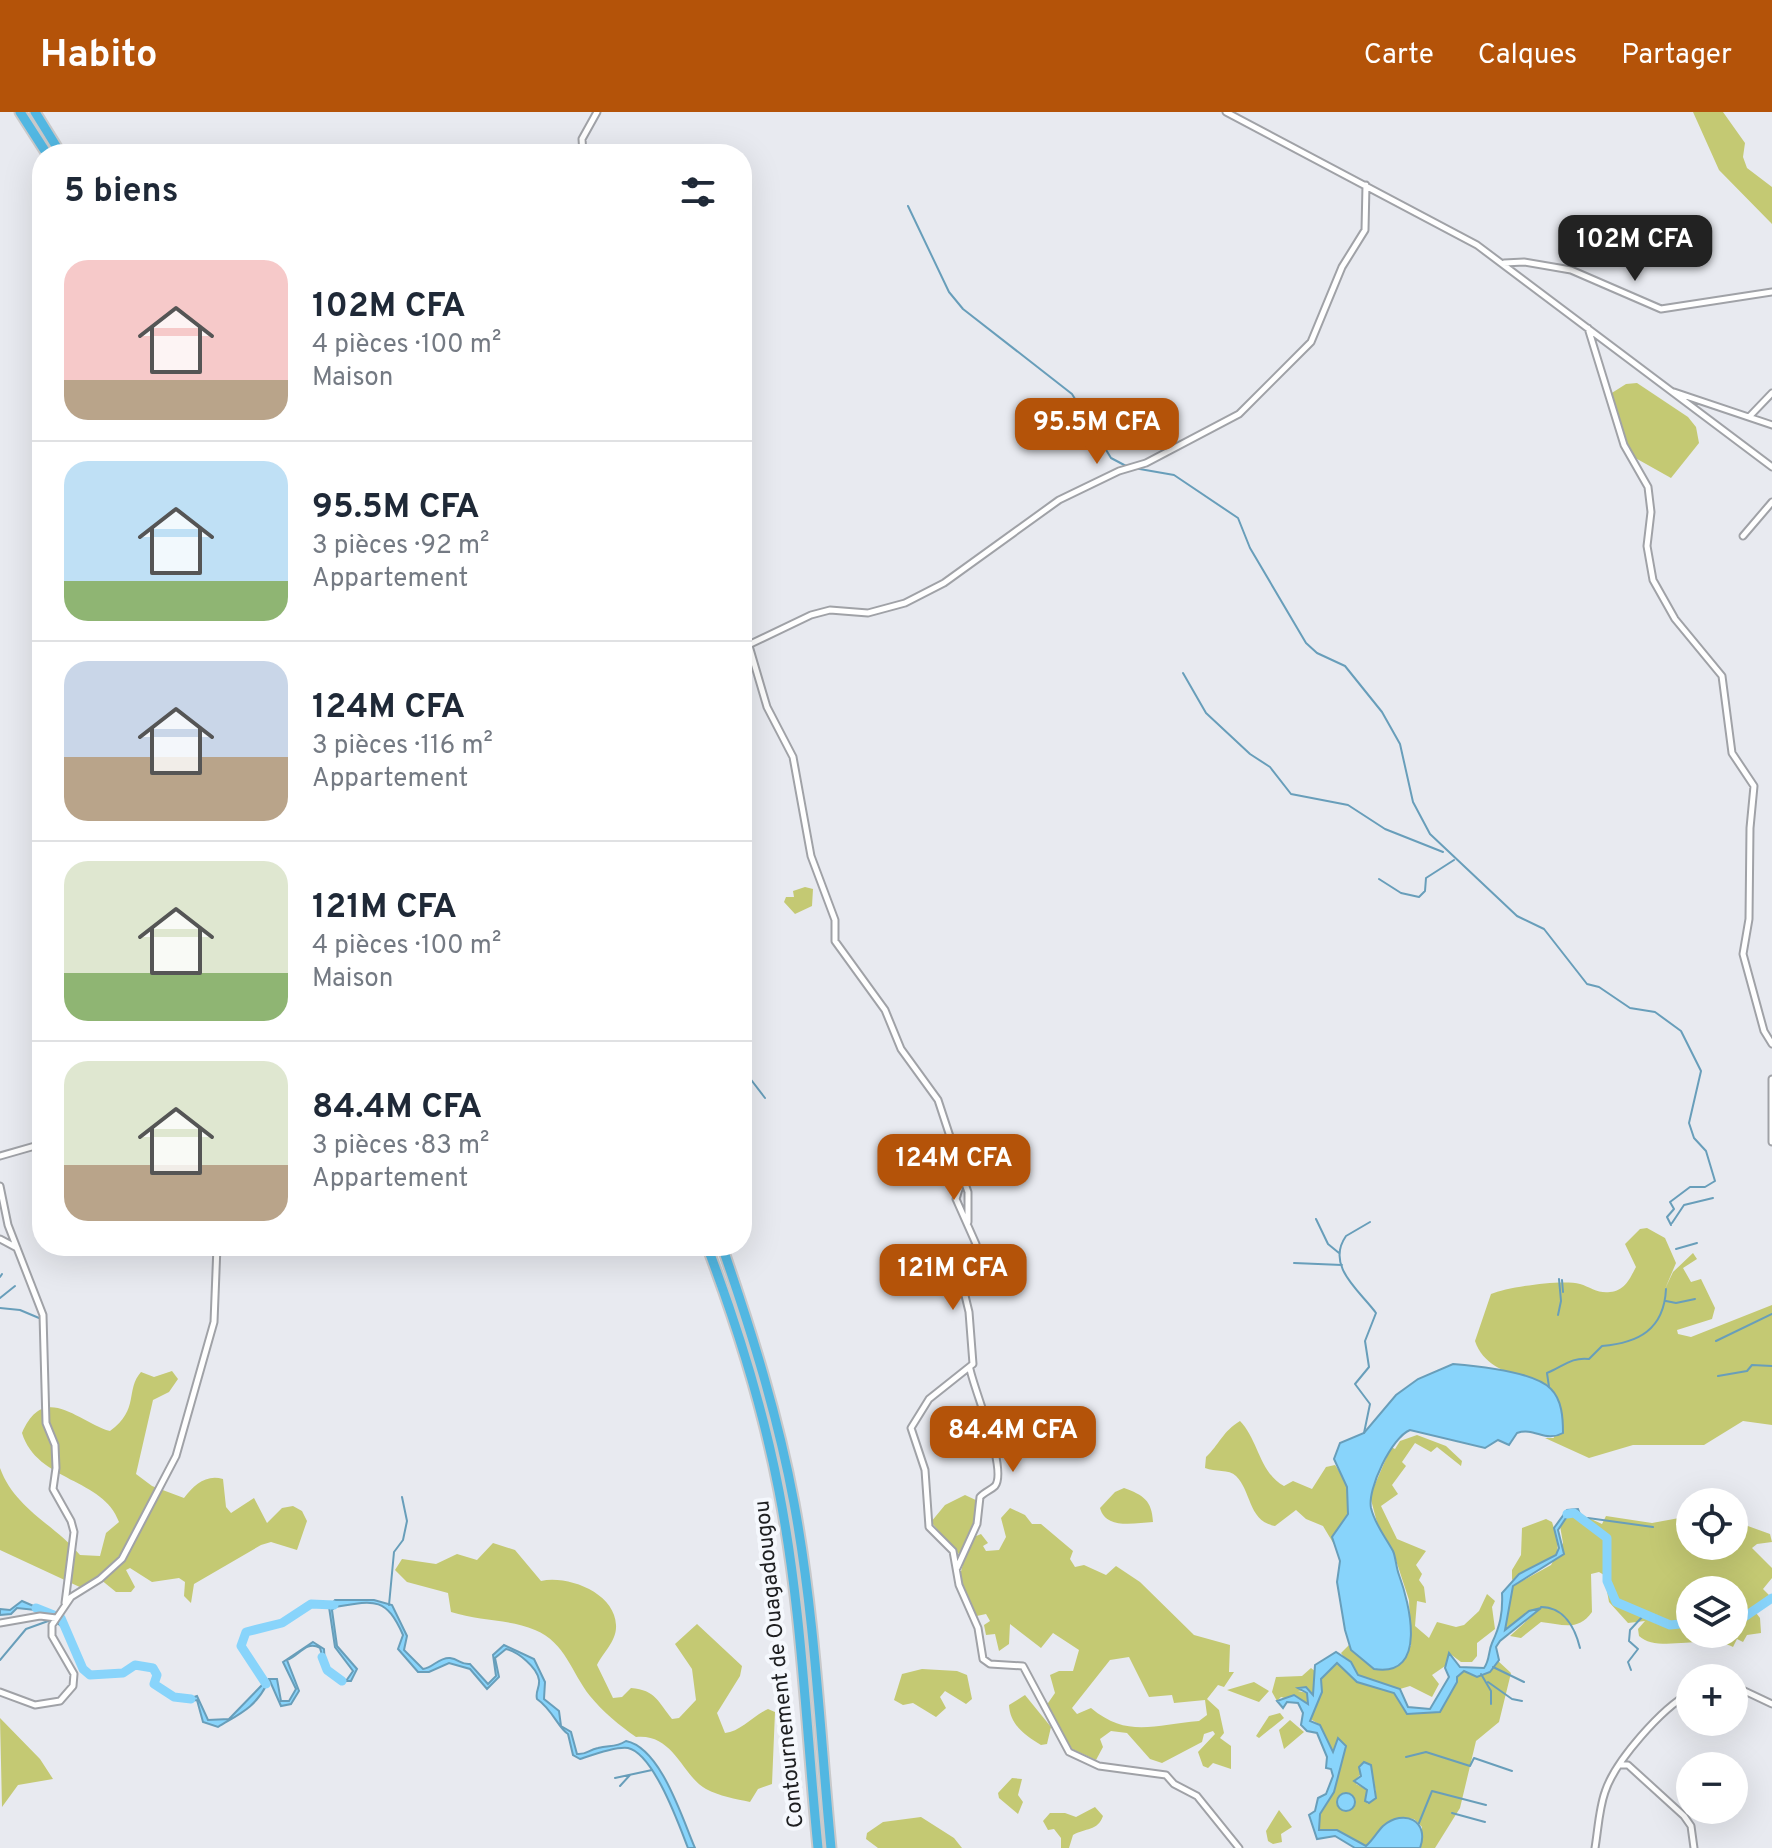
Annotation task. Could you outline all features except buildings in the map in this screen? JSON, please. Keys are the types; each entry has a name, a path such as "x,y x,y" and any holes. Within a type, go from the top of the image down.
{"highway":[{"path":"20,112 41,144"},
{"path":"35,112 55,144"},
{"name":"Contournement de Ouagadougou","path":"710,1256 745,1356 779,1490 802,1663 818,1848"},
{"name":"Contournement de Ouagadougou","path":"725,1256 759,1358 794,1506 804,1570 831,1848"}],"street":[{"path":"582,144 597,112"},
{"path":"1226,112 1366,185 1504,263 1772,467"},
{"path":"752,644 811,615 830,610 868,613 905,603 944,583 1059,500 1119,471 1146,463 1239,414 1311,342 1342,267 1365,230 1366,185"},
{"path":"1504,263 1524,262 1571,270 1661,309 1772,292"},
{"path":"1588,328 1624,445 1648,487 1651,512 1647,546 1653,580 1675,619 1722,676 1732,753 1754,786 1750,828 1749,919 1743,960 1756,992 1764,1031 1772,1044"},
{"path":"1669,390 1772,425"},
{"path":"1748,418 1772,393"},
{"path":"1743,536 1772,502"},
{"path":"752,655 767,707 793,757 811,856 837,928 835,941 885,1010 901,1049 938,1100 968,1192 968,1224"},
{"path":"1772,1079 1772,1142"},
{"path":"0,1156 32,1147"},
{"path":"963,1176 956,1203 976,1244 964,1260 961,1279 975,1356 970,1369 929,1399 911,1428 925,1470 929,1527 953,1551 963,1599 978,1628 983,1659 990,1664 1023,1666 1069,1752 1099,1766 1166,1775 1197,1796 1239,1848"},
{"path":"0,1186 17,1248 43,1315 46,1423 55,1450 53,1489 74,1532 65,1604"},
{"path":"0,1239 17,1248"},
{"path":"0,1692 35,1705 60,1701 73,1686 74,1674 52,1636 56,1618 65,1604 122,1559 176,1456 214,1322 217,1256"},
{"path":"957,1569 977,1524 980,1497 994,1487 998,1477 992,1443 970,1369"},
{"path":"0,1623 40,1616 56,1618"},
{"path":"1748,1693 1772,1704"},
{"path":"1595,1848 1605,1793 1620,1765 1665,1709 1676,1702"},
{"path":"1620,1765 1628,1765 1684,1816 1691,1826 1694,1848"}],"green space":[{"path":"1693,112 1723,112 1745,143 1743,157 1747,168 1772,187 1772,224 1719,170"},
{"path":"1637,383 1688,417 1696,427 1699,443 1671,478 1630,455 1607,396 1626,384"},
{"path":"805,887 813,889 812,906 795,914 784,902 786,897 794,897 793,891"},
{"path":"1647,1228 1665,1238 1676,1263 1665,1289 1673,1272 1693,1253 1697,1259 1683,1268 1691,1282 1701,1279 1715,1308 1712,1319 1677,1330 1678,1334 1691,1337 1772,1305 1772,1425 1743,1421 1704,1445 1633,1445 1589,1458 1545,1438 1554,1438 1537,1382 1492,1364 1475,1341 1491,1294 1499,1291 1561,1282 1580,1284 1602,1292 1620,1289 1636,1267 1625,1244 1640,1229"},
{"path":"172,1371 178,1379 169,1392 153,1400 136,1474 152,1486 184,1498 201,1482 211,1478 223,1479 226,1507 231,1513 254,1498 267,1523 282,1508 293,1506 302,1511 307,1521 297,1550 271,1542 261,1545 194,1584 191,1603 184,1596 185,1582 179,1578 152,1582 130,1568 126,1570 135,1587 131,1592 116,1592 100,1579 84,1589 0,1550 0,1468 15,1495 80,1555 100,1556 106,1533 119,1522 111,1508 100,1496 41,1461 22,1433 41,1409 51,1407 110,1431 125,1415 141,1372 154,1377"},
{"path":"1240,1421 1269,1473 1284,1486 1293,1481 1312,1489 1326,1467 1335,1465 1345,1482 1349,1508 1346,1518 1332,1537 1335,1546 1323,1526 1306,1519 1296,1510 1275,1526 1266,1523 1255,1512 1236,1476 1205,1468 1206,1457 1229,1429"},
{"path":"1417,1435 1446,1446 1462,1461 1461,1466 1437,1447 1431,1452 1415,1443 1402,1462 1406,1466 1392,1485 1398,1494 1381,1506 1397,1539 1426,1551 1416,1565 1422,1574 1419,1580 1424,1587 1426,1603 1417,1601 1415,1626 1429,1638 1437,1622 1456,1627 1464,1625 1479,1611 1487,1594 1495,1601 1492,1607 1495,1629 1477,1643 1477,1656 1472,1662 1461,1662 1449,1653 1448,1664 1432,1675 1439,1684 1432,1697 1410,1686 1400,1689 1358,1675 1341,1653 1350,1644 1351,1650 1411,1646 1409,1600 1393,1551 1379,1530 1370,1496 1391,1447 1395,1449 1400,1441"},
{"path":"1124,1488 1145,1499 1151,1508 1153,1522 1122,1524 1103,1515 1100,1508 1115,1492"},
{"path":"965,1495 980,1502 974,1537 981,1534 988,1543 983,1546 986,1551 999,1550 1006,1537 1001,1518 1010,1508 1025,1515 1032,1524 1041,1524 1073,1551 1070,1559 1075,1567 1084,1565 1106,1575 1116,1566 1140,1582 1194,1635 1230,1645 1229,1672 1234,1672 1224,1687 1218,1685 1207,1699 1219,1710 1224,1733 1220,1738 1231,1746 1231,1769 1213,1763 1208,1768 1203,1766 1198,1752 1215,1734 1213,1731 1204,1734 1202,1742 1162,1763 1150,1759 1127,1733 1111,1731 1100,1739 1103,1747 1096,1760 1072,1749 1046,1706 1055,1693 1050,1675 1073,1671 1079,1650 1053,1633 1041,1648 1010,1624 1009,1644 999,1651 995,1634 986,1635 984,1625 990,1621 986,1614 972,1617 958,1583 964,1560 931,1522 945,1505","holes":["1129,1657 1149,1697 1172,1695 1174,1703 1205,1700 1207,1715 1199,1721 1130,1727 1104,1718 1091,1708 1077,1714 1072,1708 1110,1660"]},
{"path":"1580,1514 1602,1524 1606,1516 1652,1523 1676,1519 1676,1560 1748,1560 1748,1526 1770,1534 1772,1542 1752,1548 1772,1568 1772,1578 1763,1589 1772,1598 1753,1609 1760,1618 1761,1633 1748,1635 1748,1576 1676,1576 1676,1644 1670,1644 1647,1641 1639,1636 1638,1629 1645,1621 1628,1623 1609,1602 1604,1575 1599,1572 1591,1574 1592,1612 1587,1618 1569,1625 1541,1622 1521,1638 1510,1636 1541,1608 1529,1611 1505,1630 1513,1586 1551,1565 1563,1543 1560,1526 1569,1515"},
{"path":"1546,1519 1552,1522 1558,1541 1557,1555 1512,1580 1512,1570 1521,1555 1522,1528"},
{"path":"493,1543 515,1550 541,1581 576,1584 599,1595 608,1604 614,1614 616,1631 597,1665 613,1698 622,1697 631,1688 646,1691 656,1698 672,1719 679,1718 696,1700 692,1669 675,1644 697,1624 742,1666 740,1676 717,1713 725,1733 736,1730 768,1709 775,1712 772,1784 758,1789 750,1802 706,1789 660,1742 636,1737 606,1713 583,1687 554,1642 535,1630 515,1624 451,1612 448,1593 407,1582 395,1570 402,1559 436,1564 457,1554 477,1560"},
{"path":"1497,1660 1511,1673 1499,1722 1476,1741 1460,1808 1435,1848 1420,1848 1422,1827 1414,1819 1392,1823 1366,1846 1337,1830 1320,1831 1320,1814 1334,1792 1343,1755 1337,1742 1333,1752 1320,1725 1309,1718 1322,1692 1321,1679 1337,1663 1357,1682 1394,1693 1407,1714 1439,1712 1457,1677 1464,1671 1477,1677 1493,1667","holes":["1370,1765 1376,1792 1367,1804 1367,1790 1356,1784 1357,1778"]},
{"path":"1311,1668 1316,1672 1313,1695 1309,1690 1298,1691 1307,1693 1310,1700 1308,1705 1281,1697 1277,1701 1272,1692 1276,1677 1302,1676"},
{"path":"922,1669 957,1671 967,1675 972,1699 966,1704 945,1691 940,1697 946,1708 936,1717 913,1703 903,1705 894,1700 902,1674"},
{"path":"1254,1682 1269,1691 1259,1702 1227,1690"},
{"path":"1025,1695 1051,1727 1047,1744 1041,1745 1029,1737 1012,1718 1009,1705"},
{"path":"1280,1713 1284,1718 1259,1738 1256,1736 1269,1716"},
{"path":"0,1718 40,1759 53,1779 18,1785 2,1807"},
{"path":"1290,1720 1304,1732 1284,1749 1279,1730"},
{"path":"1012,1778 1022,1779 1018,1795 1023,1802 1018,1814 999,1798 998,1793"},
{"path":"1095,1807 1103,1816 1101,1821 1073,1835 1069,1848 1061,1848 1061,1838 1054,1829 1048,1830 1043,1821 1050,1813 1076,1817"},
{"path":"1279,1810 1292,1827 1281,1834 1282,1842 1273,1844 1268,1841 1266,1831"},
{"path":"921,1817 954,1838 962,1848 878,1848 866,1839 867,1833 883,1822"}],"water":[{"path":"1453,1364 1505,1371 1543,1383 1558,1398 1563,1433 1551,1436 1517,1433 1509,1445 1498,1440 1485,1448 1410,1430 1396,1442 1377,1477 1371,1508 1394,1554 1407,1602 1411,1636 1403,1662 1391,1669 1374,1669 1351,1650 1345,1630 1337,1582 1340,1561 1332,1537 1348,1514 1347,1487 1334,1459 1340,1443 1364,1433 1396,1395 1418,1379"},
{"path":"1578,1509 1580,1514 1568,1515 1558,1530 1564,1554 1513,1586 1505,1630 1529,1611 1541,1608 1500,1641 1496,1647 1499,1660 1490,1672 1477,1677 1464,1671 1457,1677 1440,1712 1407,1714 1394,1693 1357,1682 1337,1663 1321,1679 1322,1692 1310,1721 1320,1725 1333,1752 1338,1738 1346,1746 1334,1792 1320,1814 1319,1830 1337,1830 1366,1846 1383,1826 1399,1818 1407,1818 1418,1824 1422,1839 1420,1848 1355,1848 1335,1836 1317,1839 1309,1815 1315,1811 1318,1798 1326,1794 1333,1776 1331,1769 1326,1768 1327,1757 1317,1733 1307,1731 1301,1725 1303,1713 1298,1703 1287,1702 1283,1708 1277,1701 1294,1695 1308,1704 1307,1693 1298,1688 1306,1687 1313,1695 1315,1665 1336,1652 1351,1662 1358,1675 1400,1689 1408,1707 1430,1709 1449,1677 1445,1668 1449,1653 1460,1667 1484,1668 1500,1619 1502,1593 1519,1574 1556,1555 1559,1548 1554,1528 1567,1510"},
{"path":"335,1600 374,1600 392,1605 407,1636 404,1650 423,1669 446,1658 453,1659 470,1664 488,1684 496,1676 493,1655 504,1645 534,1659 545,1682 544,1699 559,1711 561,1726 571,1732 577,1754 626,1741 638,1746 650,1756 669,1786 695,1848 688,1848 656,1776 638,1753 623,1748 580,1759 573,1755 568,1734 537,1699 539,1680 535,1670 511,1651 506,1649 495,1658 499,1677 487,1689 470,1669 449,1663 429,1672 418,1672 398,1649 403,1635 385,1608 370,1603 335,1607 332,1610 337,1646 357,1669 351,1681 346,1681 353,1671 335,1647 329,1607"},
{"path":"22,1601 45,1611 17,1608 11,1614 0,1615 0,1609 10,1610"},
{"path":"313,1642 324,1649 325,1666 320,1648 315,1646 307,1647 287,1660 299,1691 291,1704 281,1706 269,1679 277,1679 281,1701 289,1701 296,1689 283,1662"},
{"path":"264,1683 267,1684 252,1705 218,1727 203,1722 197,1700 182,1701 197,1696 208,1720 229,1719"},
{"path":"1364,1762 1371,1765 1376,1798 1369,1803 1365,1801 1367,1790 1354,1781 1361,1776 1359,1767"},
{"path":"1346,1793 1355,1802 1346,1811 1337,1802"}],"waterway":[{"path":"908,206 949,292 963,309 1072,394 1111,458 1128,467"},
{"path":"1134,468 1174,475 1238,518 1250,548 1306,643 1317,653 1345,666 1382,712 1400,744 1413,802 1430,834 1517,916 1544,929 1587,984 1599,987 1630,1008 1655,1012 1681,1031 1701,1071 1689,1123 1694,1138 1706,1151 1715,1181 1705,1187 1690,1187 1670,1202 1674,1209 1667,1217 1671,1225"},
{"path":"1183,673 1206,713 1250,754 1270,767 1291,794 1348,805 1385,829 1443,852"},
{"path":"1379,879 1401,893 1419,897 1425,891 1426,878 1454,860"},
{"path":"752,1081 765,1098"},
{"path":"1672,1223 1684,1205 1713,1198"},
{"path":"1316,1219 1328,1244 1339,1253"},
{"path":"1364,1433 1370,1404 1355,1384 1369,1367 1365,1341 1376,1313 1347,1278 1340,1258 1346,1236 1370,1222"},
{"path":"1676,1249 1697,1243"},
{"path":"1294,1263 1342,1265"},
{"path":"1558,1315 1561,1301 1559,1279"},
{"path":"1562,1280 1563,1292"},
{"path":"0,1298 15,1286"},
{"path":"1549,1387 1547,1373 1572,1361 1589,1359 1602,1346 1627,1342 1647,1332 1660,1315 1666,1289"},
{"path":"1666,1301 1676,1303 1695,1299"},
{"path":"0,1308 20,1310 39,1318"},
{"path":"1716,1341 1772,1314"},
{"path":"1718,1376 1747,1371 1752,1365 1772,1366"},
{"path":"389,1605 394,1552 403,1540 407,1521 402,1497"},
{"path":"1567,1514 1574,1513 1607,1538 1607,1581 1616,1602 1670,1625 1676,1624"},
{"path":"1584,1522 1588,1518 1653,1527"},
{"path":"1748,1614 1772,1598"},
{"path":"266,1684 241,1646 246,1632 282,1623 311,1604 334,1605"},
{"path":"1541,1607 1556,1611 1567,1620 1580,1648"},
{"path":"36,1608 61,1618 83,1669 90,1675 123,1673 135,1665 153,1668 157,1675 154,1684 174,1697 191,1699"},
{"path":"1631,1670 1628,1662 1638,1649 1629,1641 1630,1630 1643,1616 1640,1610"},
{"path":"0,1660 26,1629 51,1620"},
{"path":"56,1622 66,1630"},
{"path":"322,1657 327,1670 342,1681"},
{"path":"1493,1667 1524,1682"},
{"path":"1481,1674 1491,1691 1491,1704"},
{"path":"1488,1682 1512,1699 1522,1701"},
{"path":"1406,1757 1426,1752 1470,1766 1474,1758 1512,1771"},
{"path":"615,1778 652,1770"},
{"path":"620,1786 630,1775"},
{"path":"1419,1823 1432,1791 1486,1805"},
{"path":"1452,1813 1485,1822"}]}
